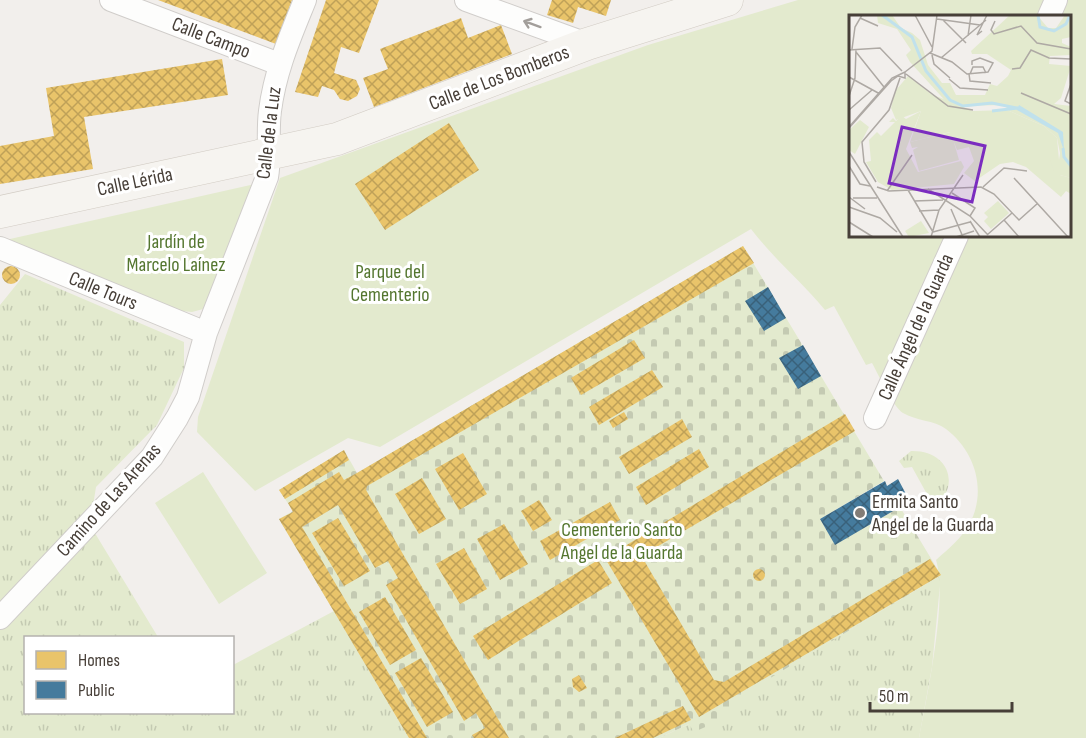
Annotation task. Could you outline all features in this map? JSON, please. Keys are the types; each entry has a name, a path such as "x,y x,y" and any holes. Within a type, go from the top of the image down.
{"street":[{"name":"Calle Campo","path":"111,0 279,64"},
{"name":"Calle de la Luz","path":"206,333 267,177 271,154 269,113 279,64 305,0"},
{"path":"466,0 587,44"},
{"name":"Calle de Los Bomberos","path":"271,154 337,139 587,44 728,0"},
{"path":"1049,15 1056,0"},
{"name":"Calle Lérida","path":"0,212 271,154"},
{"name":"Calle Ángel de la Guarda","path":"875,418 957,237"},
{"name":"Calle Tours","path":"0,248 206,333"},
{"name":"Camino de Las Arenas","path":"0,618 152,457 188,397 206,333"}],"green space":[{"name":"Parque del Cementerio","path":"798,0 1086,0 1086,738 919,738 938,622 940,598 936,560 959,538 970,523 978,497 975,472 964,448 946,429 908,416 899,410 872,363 866,365 834,306 825,310 751,229 380,447 348,438 255,491 197,432 198,417 280,178 648,45"},
{"name":"Jardín de Marcelo Laínez","path":"255,184 207,308 192,312 182,311 1,241"},
{"name":"Cementerio Santo Angel de la Guarda","path":"743,246 884,481 820,519 835,544 900,507 941,575 739,697 743,705 721,720 694,732 689,724 659,738 409,738 279,519 293,511 279,490 344,450 357,473"},
{"path":"25,274 184,342 184,368 157,425 96,487 90,525 157,636 24,636 24,714 234,714 234,664 334,611 409,738 0,738 0,305"},
{"path":"911,451 934,456 947,470 948,488 935,508 928,508 924,502 928,496 912,467 904,468 899,461"},
{"path":"203,472 267,573 219,604 155,503"},
{"path":"941,575 932,667 919,738 659,738 689,724 717,720 738,697"}],"building: Homes":[{"path":"158,0 292,0 276,44"},
{"path":"326,0 379,0 359,53 341,47 334,73 356,80 360,89 357,96 348,101 340,99 334,90 322,86 318,97 295,92"},
{"path":"552,0 611,0 606,16 578,7 573,23 547,15"},
{"path":"461,18 468,38 501,25 512,54 374,107 363,78 388,69 380,49"},
{"path":"222,59 228,95 84,117 93,169 0,184 0,146 54,136 46,88"},
{"path":"449,123 479,170 385,230 355,184"},
{"path":"743,246 754,263 367,486 366,490 509,738 474,738 472,735 485,728 476,713 464,721 386,585 398,578 388,561 375,568 338,505 302,527 427,738 409,738 279,519 293,512 288,503 339,472 344,480 357,473"},
{"path":"11,266 17,269 20,275 17,281 11,284 5,281 2,275 5,269"},
{"path":"634,340 645,358 581,395 571,378"},
{"path":"652,370 663,387 599,425 589,407"},
{"path":"624,412 628,419 613,428 609,421"},
{"path":"845,414 855,431 648,552 645,562 714,680 724,682 930,559 941,575 699,717 605,558"},
{"path":"682,419 692,437 629,474 619,457"},
{"path":"699,449 709,467 646,505 636,487"},
{"path":"344,450 349,460 285,499 279,490"},
{"path":"463,453 487,494 459,510 435,469"},
{"path":"422,478 446,519 419,534 395,494"},
{"path":"539,500 552,520 533,531 521,511"},
{"path":"610,502 620,520 550,560 540,541"},
{"path":"338,518 370,571 344,586 312,533"},
{"path":"504,524 528,564 500,580 477,539"},
{"path":"464,548 487,589 460,604 436,564"},
{"path":"598,560 612,583 488,660 473,636"},
{"path":"761,569 764,570 764,580 757,581 754,580 753,573 754,570"},
{"path":"385,597 416,650 390,665 359,612"},
{"path":"421,658 453,712 427,727 395,673"},
{"path":"579,675 587,688 579,692 573,687 572,679"},
{"path":"683,706 691,720 653,738 615,738"}],"building: Public":[{"path":"768,287 786,318 764,331 745,301"},
{"path":"803,345 821,376 798,389 779,358"},
{"name":"Ermita Santo Angel de la Guarda","path":"898,479 906,494 896,500 900,507 835,545 820,519 885,481 887,486"}],"place":[{"name":"Ermita Santo Angel de la Guarda","path":"860,513"}]}
